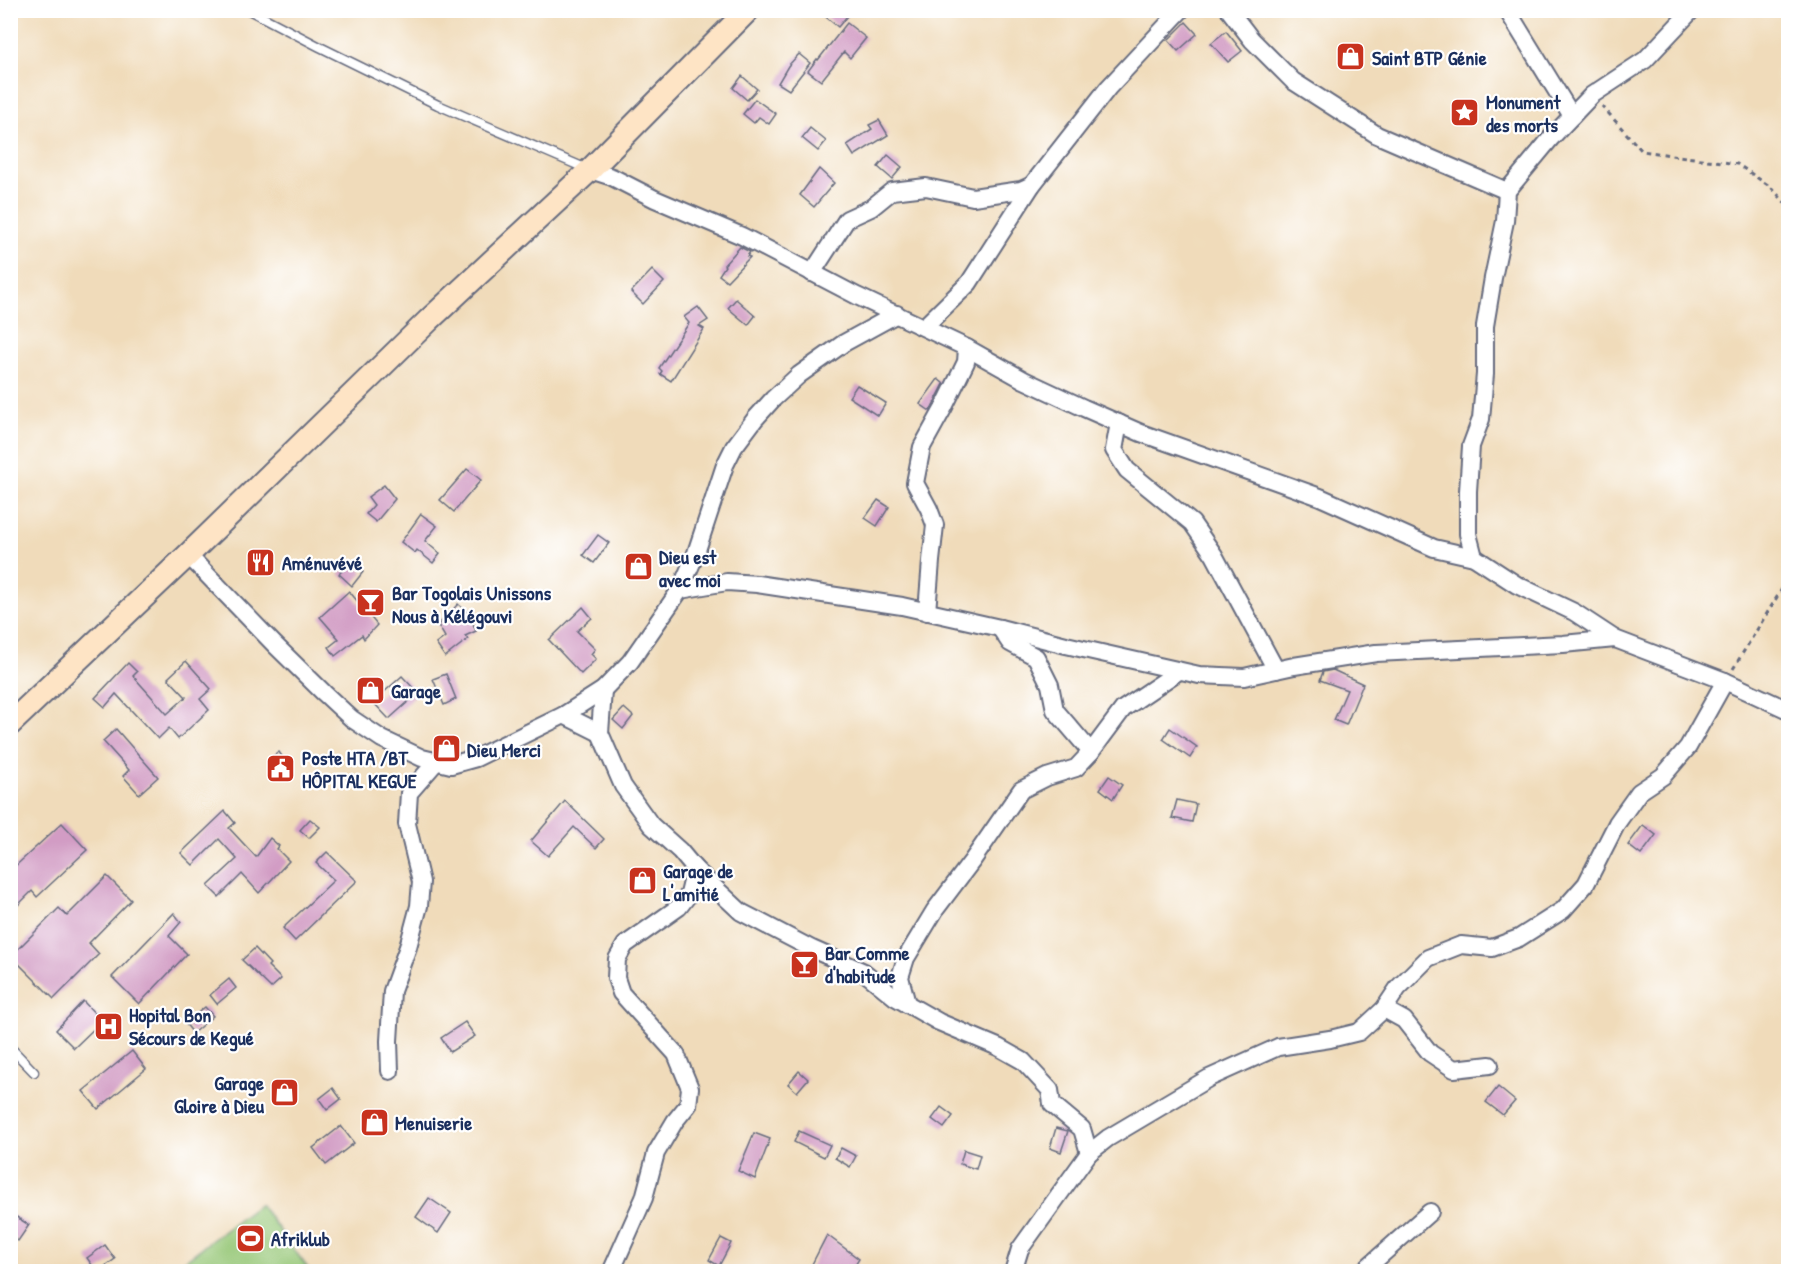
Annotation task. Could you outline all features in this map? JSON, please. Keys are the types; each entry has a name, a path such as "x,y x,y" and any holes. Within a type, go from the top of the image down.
{"main road":[{"path":"10,724 188,555 429,320 590,170 748,10"}],"street":[{"path":"924,327 969,283 1032,185 1107,88 1181,10"},
{"path":"1229,10 1252,40 1293,81 1377,135 1507,191"},
{"path":"1507,10 1572,116"},
{"path":"1474,557 1468,534 1471,446 1481,419 1485,374 1485,326 1505,221 1507,191 1551,138 1592,95 1645,60 1692,10"},
{"path":"590,170 612,177 655,199 742,236 812,273 967,348 1024,380 1141,433 1320,497 1434,548 1474,557 1516,585 1574,612 1615,639 1725,681 1788,710"},
{"path":"812,273 847,219 871,208 892,191 926,187 973,196 1021,190 1032,185"},
{"path":"188,555 352,719 382,739 422,758 451,765 476,758 564,715 603,690 630,662 680,590 695,556 724,465 755,419 799,375 844,343 897,314"},
{"path":"927,612 936,525 915,483 922,447 944,409 966,362 967,348"},
{"path":"1119,423 1114,450 1127,470 1192,523 1214,555 1276,670"},
{"path":"680,590 727,582 927,612 1199,675 1244,677 1376,653 1563,644 1615,639"},
{"path":"1000,628 1010,643 1036,657 1050,685 1055,710 1091,752"},
{"path":"907,1004 900,977 906,958 935,910 1021,790 1047,777 1076,768 1124,709 1179,671"},
{"path":"1013,1272 1020,1248 1089,1153 1108,1138 1209,1078 1278,1047 1359,1032 1384,1009 1398,988 1428,958 1461,945 1492,948 1519,938 1563,910 1586,884 1617,824 1639,792 1663,776 1688,747 1725,681"},
{"path":"603,690 600,733 623,786 651,825 680,851 695,869 741,912 812,949 864,972 895,998 939,1022 998,1047 1023,1061 1050,1090 1052,1104 1082,1129 1089,1153"},
{"path":"564,715 600,733"},
{"path":"390,1071 392,991 408,947 419,906 421,882 407,824 409,793 435,762"},
{"path":"611,1272 644,1198 657,1154 675,1120 688,1105 690,1088 676,1054 621,993 616,978 617,958 625,945 679,906 689,894 695,869"},
{"path":"1384,1009 1404,1020 1430,1053 1454,1069 1490,1065"},
{"path":"1362,1272 1430,1212"}],"lane":[{"path":"249,10 438,105 590,170"},
{"path":"10,1047 34,1072"}],"path":[{"path":"1592,95 1642,151 1737,164 1771,187 1788,206"},
{"path":"1725,681 1788,579"}],"green space":[{"name":"Afriklub","path":"260,1204 310,1271 171,1271"}],"building":[{"path":"831,10 852,10 838,27 826,17"},
{"path":"1186,22 1197,34 1178,51 1168,40"},
{"path":"847,23 866,38 850,58 844,52 821,81 808,71"},
{"path":"1226,31 1242,51 1228,62 1211,43"},
{"path":"799,54 810,63 789,90 778,83 788,66"},
{"path":"742,76 757,89 747,100 733,88"},
{"path":"755,99 776,114 769,124 759,117 754,123 743,114"},
{"path":"879,120 888,135 854,156 847,145 872,129 869,125"},
{"path":"810,128 826,141 818,151 802,138"},
{"path":"888,155 902,167 892,179 878,167"},
{"path":"819,169 834,183 814,207 800,195"},
{"path":"740,247 750,252 747,256 750,257 727,281 719,275 724,265"},
{"path":"652,270 664,282 643,304 631,292"},
{"path":"736,299 755,316 748,325 728,308"},
{"path":"698,307 708,320 699,326 704,329 671,381 660,374 662,371 659,368 689,323 684,317"},
{"path":"938,379 944,384 930,411 920,404"},
{"path":"857,385 886,403 878,416 849,397"},
{"path":"467,469 481,480 454,512 440,500"},
{"path":"384,485 395,499 376,522 366,514 374,505 368,497"},
{"path":"878,500 889,507 877,526 865,518"},
{"path":"421,514 437,526 425,541 440,554 433,563 417,550 415,553 401,542"},
{"path":"598,535 609,543 594,563 583,555"},
{"path":"351,561 363,572 352,586 339,574"},
{"path":"349,591 377,625 364,639 362,635 335,656 329,647 339,639 320,617"},
{"path":"458,604 469,614 476,631 465,636 468,639 445,657 436,644 445,637 438,625"},
{"path":"583,607 592,618 577,631 595,649 591,654 596,659 581,674 549,640"},
{"path":"186,661 211,689 200,699 209,710 178,739 169,728 158,739 116,694 105,707 95,698 128,663 137,672 133,676 167,714 186,697 168,678"},
{"path":"1333,670 1363,684 1346,725 1334,720 1347,690 1320,680 1323,672"},
{"path":"446,674 456,699 444,705 433,679"},
{"path":"402,676 418,693 389,719 373,702"},
{"path":"624,708 633,716 623,729 613,720"},
{"path":"1170,728 1197,747 1190,758 1163,739"},
{"path":"116,729 158,777 139,794 123,776 129,770 103,741"},
{"path":"279,752 286,762 276,769 269,759"},
{"path":"1109,776 1122,785 1113,799 1100,789"},
{"path":"1177,800 1196,804 1192,822 1172,818"},
{"path":"565,801 604,839 596,848 574,827 548,856 531,841"},
{"path":"225,811 235,823 229,828 256,857 270,838 279,846 277,849 289,861 259,893 242,874 219,897 208,886 237,859 219,839 193,865 181,853"},
{"path":"310,819 320,827 309,838 300,830"},
{"path":"62,823 87,850 37,897 32,891 10,913 10,871"},
{"path":"1643,825 1656,835 1641,855 1628,845"},
{"path":"327,852 357,881 295,941 283,928 334,880 316,863"},
{"path":"107,876 131,900 89,943 99,954 54,999 11,956 59,908 67,916"},
{"path":"174,913 181,922 169,936 187,954 139,1004 112,977"},
{"path":"255,948 281,979 271,988 242,960"},
{"path":"229,979 236,988 217,1004 210,995"},
{"path":"83,1001 102,1021 74,1048 56,1030"},
{"path":"205,1007 213,1016 193,1033 185,1023"},
{"path":"465,1022 475,1036 450,1052 441,1038"},
{"path":"132,1051 146,1069 98,1109 83,1091"},
{"path":"799,1071 808,1079 797,1092 788,1084"},
{"path":"1498,1087 1515,1101 1503,1115 1486,1102"},
{"path":"333,1088 341,1099 327,1110 319,1099"},
{"path":"941,1107 953,1116 944,1128 932,1119"},
{"path":"341,1126 354,1143 326,1165 313,1148"},
{"path":"1056,1128 1068,1131 1061,1152 1050,1148"},
{"path":"799,1131 830,1145 824,1157 794,1142"},
{"path":"754,1133 770,1139 755,1179 738,1171"},
{"path":"841,1148 856,1156 850,1167 835,1158"},
{"path":"964,1150 980,1155 976,1169 960,1164"},
{"path":"429,1198 451,1213 438,1233 416,1217"},
{"path":"15,1216 29,1225 18,1241 10,1235 10,1222"},
{"path":"827,1235 859,1259 851,1272 808,1272"},
{"path":"721,1238 731,1243 719,1266 709,1260"},
{"path":"105,1245 115,1259 97,1272 87,1258"}],"place":[{"name":"Saint BTP Génie","path":"1351,57"},
{"name":"Monument des morts","path":"1465,113"},
{"name":"Aménuvévé","path":"261,562"},
{"name":"Dieu est avec moi","path":"638,567"},
{"name":"Bar Togolais Unissons Nous à Kélégouvi","path":"371,603"},
{"name":"Garage","path":"370,690"},
{"name":"Dieu Merci","path":"446,749"},
{"name":"Poste HTA /BT HÔPITAL KEGUE","path":"281,769"},
{"name":"Garage de L'amitié","path":"642,881"},
{"name":"Bar Comme d'habitude","path":"804,964"},
{"name":"Hopital Bon Sécours de Kegué","path":"108,1026"},
{"name":"Garage Gloire à Dieu","path":"285,1093"},
{"name":"Menuiserie","path":"374,1122"},
{"name":"Afriklub","path":"250,1238"}]}
